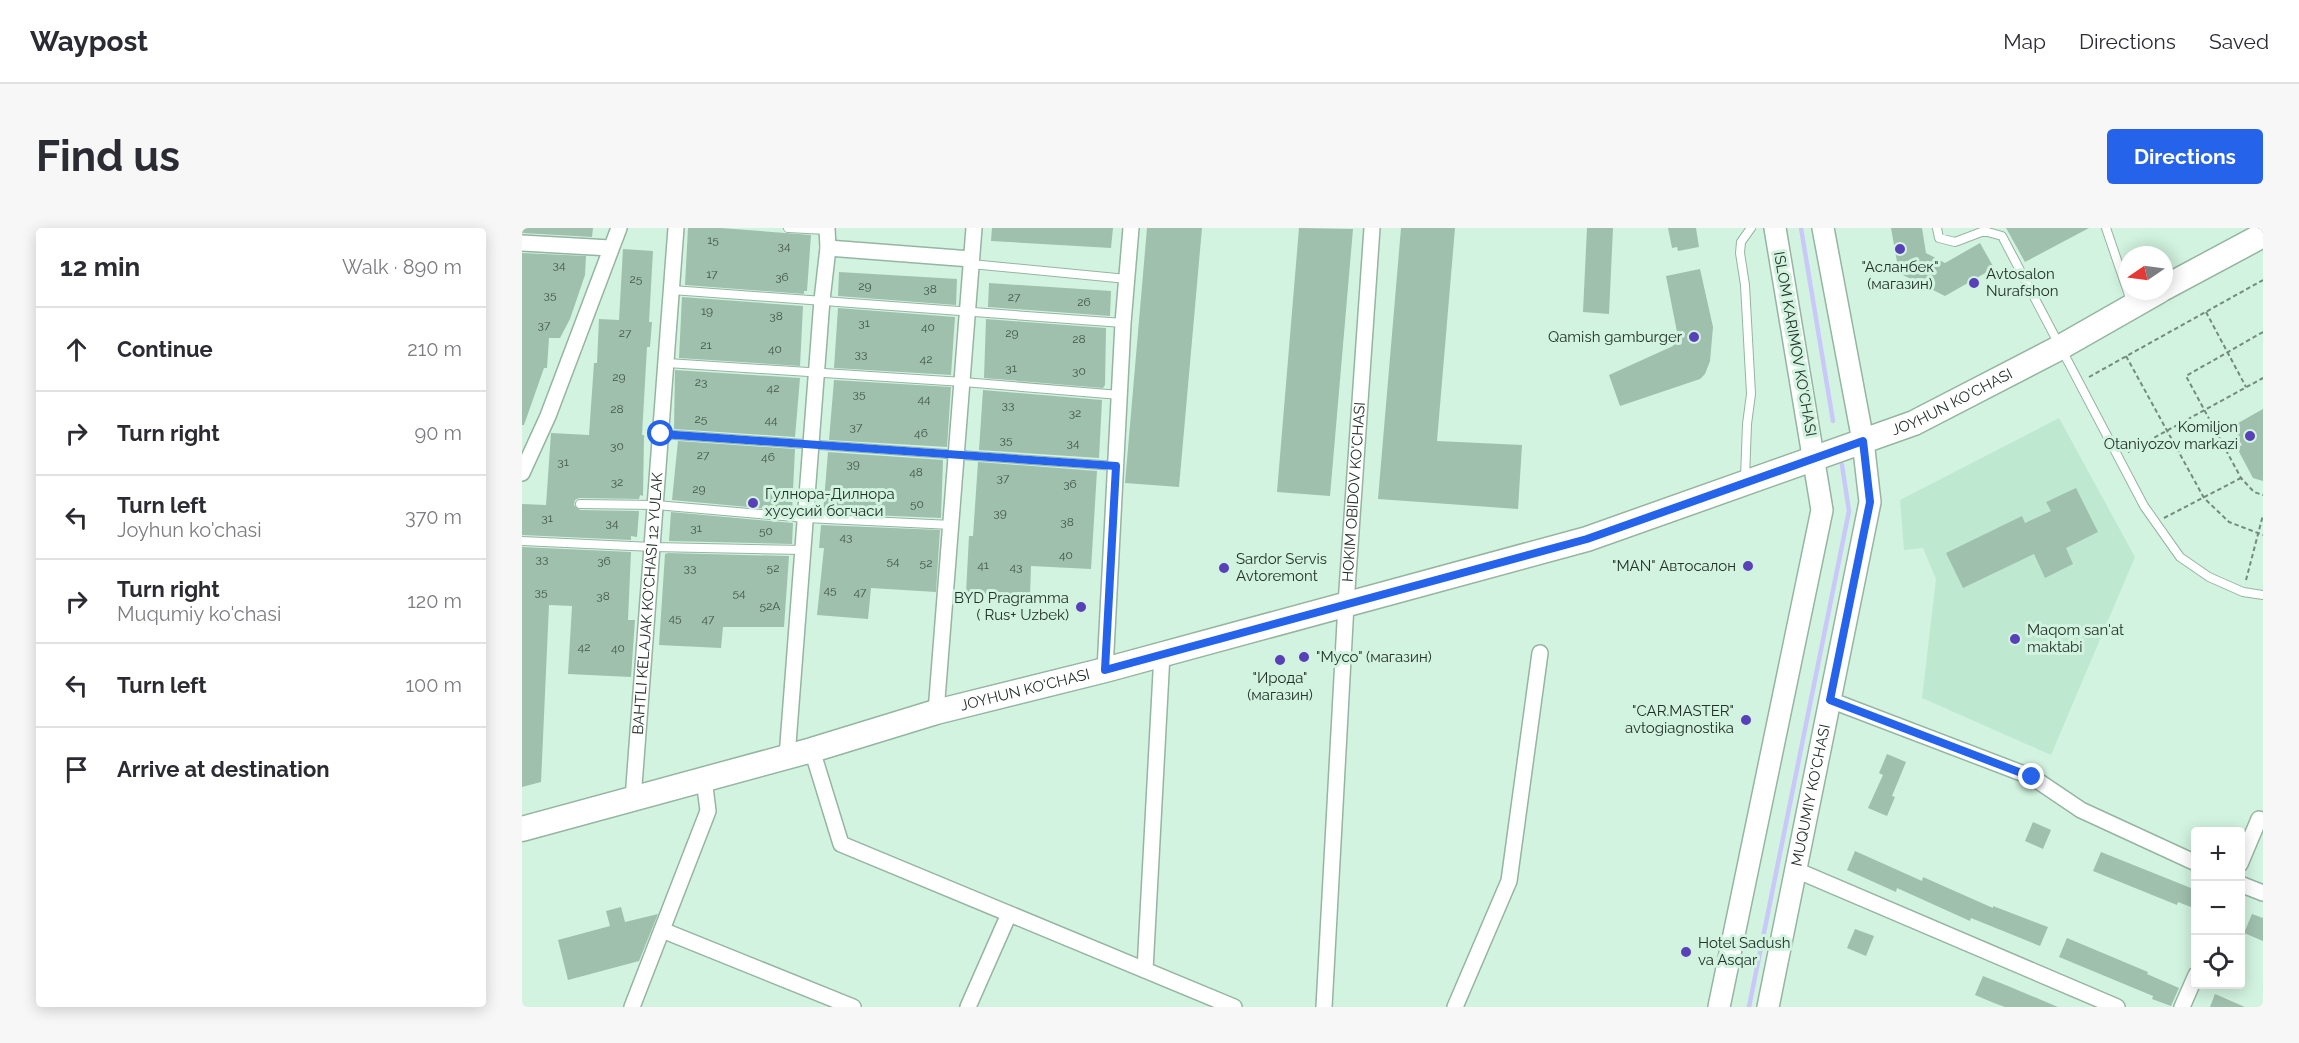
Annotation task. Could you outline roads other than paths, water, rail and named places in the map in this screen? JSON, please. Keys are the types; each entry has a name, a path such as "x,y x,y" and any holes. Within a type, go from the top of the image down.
{"main road":[{"name":"ISLOM KARIMOV KO'CHASI","path":"1775,228 1814,459"},
{"path":"1823,228 1863,441"},
{"path":"2173,283 2263,235"},
{"name":"JOYHUN KO'CHASI","path":"522,829 812,750 936,712 1105,670 1587,539 1914,423 2059,348 2142,300"},
{"name":"MUQUMIY KO'CHASI","path":"1768,1007 1870,502 1863,441"},
{"path":"1719,1007 1822,510 1814,459"}],"street":[{"path":"522,473 548,416 618,228"},
{"name":"BAHTLI KELAJAK KO'CHASI 12 YULAK","path":"633,799 676,228"},
{"path":"936,712 974,228"},
{"path":"1105,670 1123,323 1131,228"},
{"name":"HOKIM OBIDOV KO'CHASI","path":"1324,1007 1346,604 1372,228"},
{"path":"787,757 822,300 828,248 827,229"},
{"path":"522,243 610,248"},
{"path":"828,248 971,261"},
{"path":"1455,1007 1509,881 1540,653"},
{"path":"1144,970 1162,654"},
{"path":"1830,700 2032,777 2082,810 2191,861"},
{"path":"812,750 841,844 1144,970 1216,1004 1233,1007"},
{"path":"632,1007 708,811 705,779"},
{"path":"2245,854 2259,819"},
{"path":"1796,870 2117,1007"},
{"path":"2245,886 2263,893"},
{"path":"968,1007 1009,914"},
{"path":"662,930 853,1007"},
{"path":"2182,1007 2191,986"}],"lane":[{"path":"788,228 827,229"},
{"path":"1745,483 1747,424 1751,394 1745,285 1740,253 1741,242 1751,228"},
{"path":"1937,228 1939,238 1955,242 1984,231 2002,236 2144,506 2180,557 2210,577 2242,592 2263,595"},
{"path":"2106,228 2132,305"},
{"path":"971,261 1127,279"},
{"path":"672,290 1123,323"},
{"path":"667,363 963,382 1120,395"},
{"path":"661,434 1116,466"},
{"path":"580,504 656,505 806,518 952,525"},
{"path":"522,541 653,547 804,550"}],"waterway":[{"path":"1801,228 1833,421"},
{"path":"1749,1007 1849,511 1842,465"}],"place":[{"name":"\"Асланбек\" (магазин)","path":"1900,249"},
{"name":"Avtosalon Nurafshon","path":"1974,283"},
{"name":"Qamish gamburger","path":"1694,337"},
{"name":"Komiljon Otaniyozov markazi","path":"2250,436"},
{"name":"Гулнора-Дилнора хусусий богчаси","path":"753,503"},
{"name":"\"MAN\" Автосалон","path":"1748,566"},
{"name":"Sardor Servis Avtoremont","path":"1224,568"},
{"name":"BYD Pragramma ( Rus+ Uzbek)","path":"1081,607"},
{"name":"Maqom san'at maktabi","path":"2015,639"},
{"name":"\"Мусо\" (магазин)","path":"1304,657"},
{"name":"\"Ирода\" (магазин)","path":"1280,660"},
{"name":"\"CAR.MASTER\" avtogiagnostika","path":"1746,720"},
{"name":"Hotel Sadush va Asqar","path":"1686,952"}]}
